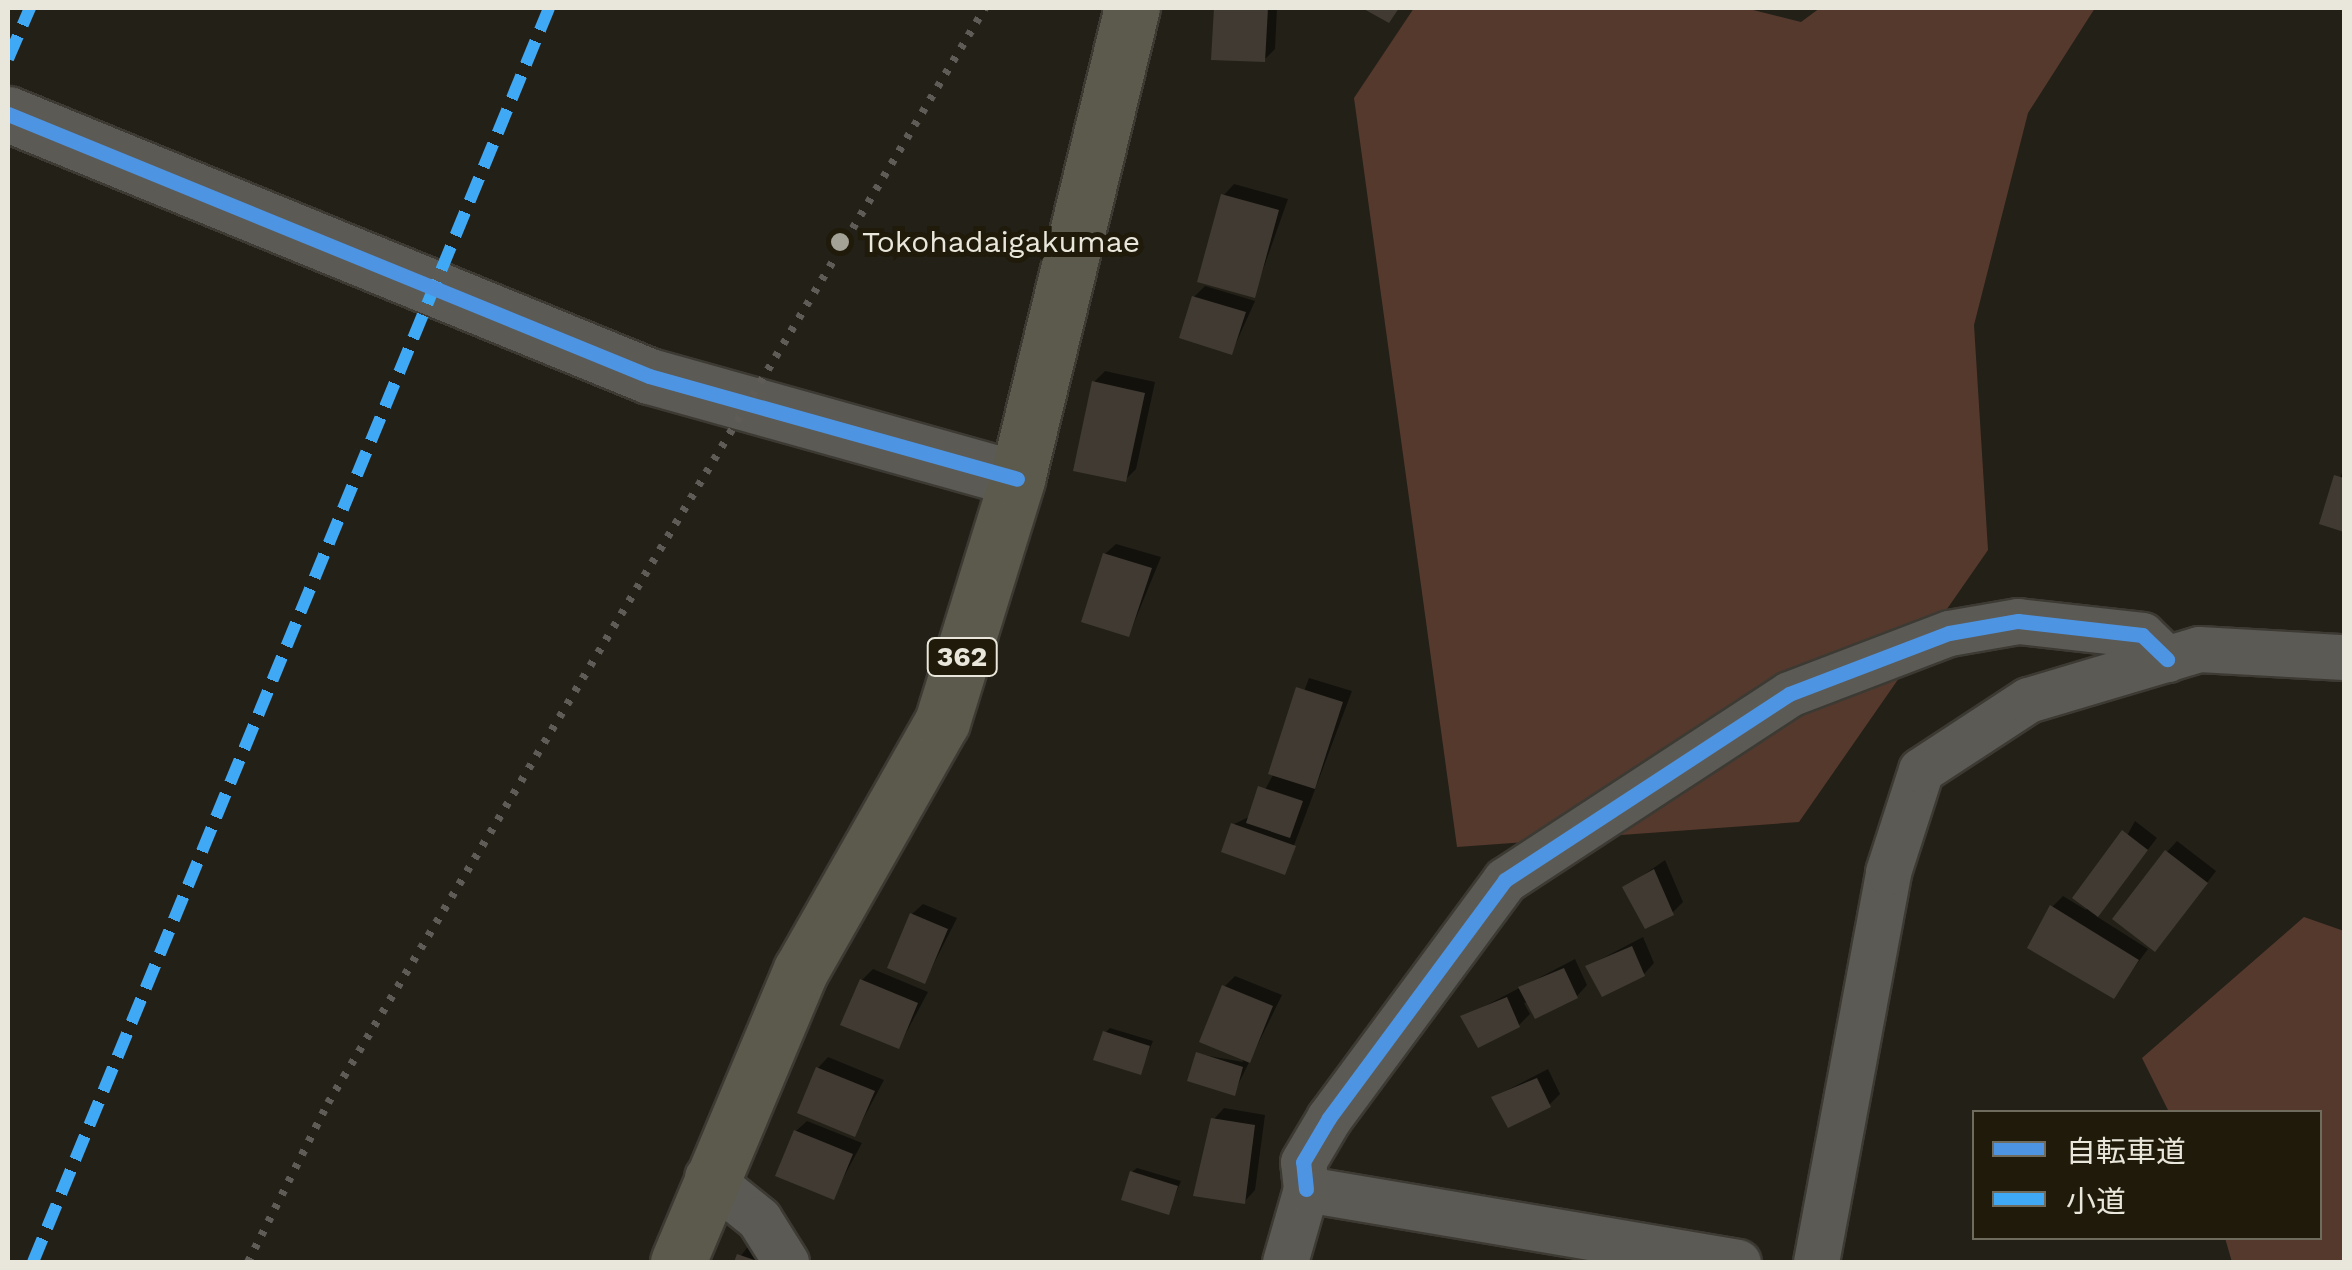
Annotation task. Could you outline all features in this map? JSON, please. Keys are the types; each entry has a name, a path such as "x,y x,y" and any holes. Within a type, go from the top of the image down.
{"highway":[{"name":"362","path":"678,1262 707,1177 801,970 942,722 1017,480 1132,8"}],"street":[{"path":"8,114 650,376 1017,480"},
{"path":"1285,1262 1306,1189 1303,1162 1329,1118 1505,880 1789,694 1949,633 2018,621 2142,636 2167,659"},
{"path":"1816,1262 1888,872 1920,770 2028,700 2199,648 2344,656"},
{"path":"707,1177 759,1219 786,1262"},
{"path":"1306,1189 1738,1262"}],"shaded area":[{"path":"1414,8 1745,8 1801,22 1820,8 2095,8 2028,113 1974,325 1988,550 1799,822 1457,847 1354,98"},
{"path":"2304,917 2344,931 2344,1262 2232,1262 2226,1240 2322,1240 2322,1110 2168,1110 2142,1058"}],"building":[{"path":"1214,8 1268,8 1265,62 1211,60"},
{"path":"1362,8 1399,8 1389,23"},
{"path":"1221,194 1279,210 1255,298 1197,282"},
{"path":"1192,296 1246,312 1232,355 1179,338"},
{"path":"1092,381 1145,393 1126,482 1073,471"},
{"path":"2334,475 2344,478 2344,532 2319,524"},
{"path":"1103,553 1152,568 1129,637 1081,622"},
{"path":"1296,687 1343,702 1315,789 1268,774"},
{"path":"1258,786 1303,801 1290,838 1246,823"},
{"path":"1231,823 1296,846 1285,875 1221,852"},
{"path":"2122,830 2148,850 2098,917 2072,898"},
{"path":"2165,850 2208,883 2155,952 2112,919"},
{"path":"1654,869 1674,915 1645,929 1622,887"},
{"path":"2050,905 2139,960 2114,999 2027,948"},
{"path":"910,913 948,929 925,984 887,968"},
{"path":"1632,946 1645,976 1602,997 1585,966"},
{"path":"1564,968 1578,998 1535,1019 1518,987"},
{"path":"860,979 918,1003 899,1049 840,1025"},
{"path":"1222,985 1273,1006 1250,1063 1199,1042"},
{"path":"1507,997 1520,1027 1478,1048 1460,1016"},
{"path":"1103,1031 1150,1046 1141,1075 1093,1060"},
{"path":"1196,1052 1243,1067 1235,1096 1187,1081"},
{"path":"816,1067 875,1091 855,1137 797,1113"},
{"path":"1537,1078 1551,1107 1508,1128 1491,1097"},
{"path":"1211,1118 1255,1125 1245,1204 1193,1196"},
{"path":"794,1130 853,1154 834,1200 775,1176"},
{"path":"1130,1171 1178,1186 1169,1215 1121,1200"},
{"path":"737,1254 760,1262 734,1262"}],"railway":[{"path":"248,1262 328,1103 985,8"}],"marked path":[{"path":"8,59 30,8"},
{"path":"33,1262 549,8"}],"cycle path":[{"path":"8,114 649,376 1017,479"},
{"path":"1306,1189 1303,1162 1329,1118 1505,880 1789,694 1949,633 2018,621 2142,635 2167,659"}],"place":[{"name":"Tokohadaigakumae","path":"840,242"}]}
